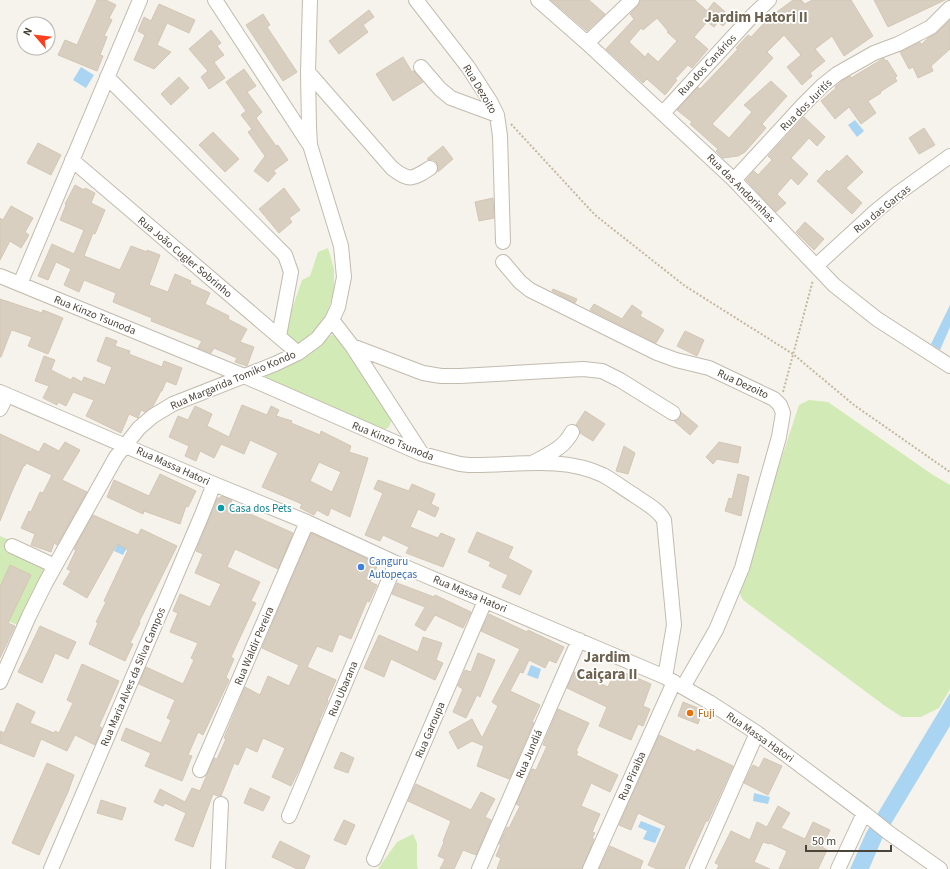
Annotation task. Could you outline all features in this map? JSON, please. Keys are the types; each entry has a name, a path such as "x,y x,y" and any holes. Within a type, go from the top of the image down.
{"street":[{"path":"215,0 310,145"},
{"name":"Rua Margarida Tomiko Kondo","path":"0,682 36,600 116,457 139,428 153,416 173,404 298,353 317,338 332,320 338,307 344,277 341,246 310,145 308,120 308,72 310,0"},
{"name":"Rua Dezoito","path":"416,0 468,67 490,101 497,115 500,136 503,242"},
{"name":"Rua das Andorinhas","path":"538,0 587,43 734,180 817,265 834,285 865,310 950,366"},
{"path":"587,43 632,0"},
{"name":"Rua dos Canários","path":"663,113 753,15 769,0"},
{"path":"20,284 107,77 141,3"},
{"name":"Rua dos Juritís","path":"734,180 803,105 822,86 837,74 874,53 898,44 930,27 950,8"},
{"path":"421,67 440,89 451,98 497,115"},
{"path":"308,72 392,168 400,175 416,177 430,168"},
{"path":"107,77 285,255 291,272 279,336"},
{"name":"Rua das Garças","path":"817,265 876,211 950,156"},
{"name":"Rua João Cugler Sobrinho","path":"72,160 298,353"},
{"name":"Rua Dezoito","path":"503,262 520,282 530,290 657,353 676,360 709,368 774,398 780,405 783,413 780,437 742,568 716,630 674,682"},
{"name":"Rua Kinzo Tsunoda","path":"0,276 244,376 422,454 469,465 553,463 583,468 604,476 661,514 664,520 674,625 674,682"},
{"path":"332,320 352,346 422,454"},
{"path":"352,346 423,373 440,376 583,369 602,371 620,380 673,413"},
{"path":"0,409 3,394"},
{"name":"Rua Massa Hatori","path":"3,394 307,522 396,563 579,640 674,682 709,702 757,733 889,833 940,869"},
{"path":"532,464 561,447 568,440 572,432"},
{"name":"Rua Maria Alves da Silva Campos","path":"51,869 214,484"},
{"name":"Rua Waldir Pereira","path":"200,770 307,522"},
{"path":"12,546 55,566"},
{"name":"Rua Ubarana","path":"290,816 396,563"},
{"name":"Rua Garoupa","path":"374,859 485,601"},
{"name":"Rua Jundiá","path":"479,869 579,640"},
{"name":"Rua Piraiba","path":"590,869 674,682"},
{"path":"697,869 757,733"},
{"path":"218,869 220,804"},
{"path":"838,869 868,816"}],"path":[{"path":"511,124 595,215 685,286 793,354 854,405 950,472"},
{"path":"780,405 817,265"}],"green space":[{"path":"328,248 334,269 334,292 327,313 314,332 297,346 284,332 302,280 310,276 318,252"},
{"path":"331,335 337,336 391,419 390,425 386,429 382,430 264,378 267,373 303,359"},
{"path":"809,400 828,402 933,475 950,485 950,689 939,708 921,717 902,717 885,706 743,600 738,590 799,405"},
{"path":"0,536 54,559 20,626 0,618"},
{"path":"413,834 417,843 418,869 378,869 397,842"}],"water":[{"path":"81,67 94,75 86,88 73,80"},
{"path":"855,120 864,131 857,137 848,125"},
{"path":"950,305 950,327 940,350 931,344"},
{"path":"121,537 130,542 123,555 114,551"},
{"path":"531,665 541,669 538,679 527,675"},
{"path":"950,693 950,726 882,839 869,869 850,869 866,833"},
{"path":"754,793 770,797 768,804 753,801"},
{"path":"641,821 661,829 655,843 643,839 647,831 638,827"}],"building":[{"path":"97,0 106,0 116,5 109,18 112,20 104,36 107,37 100,55 103,56 97,71 58,55 65,40 77,45"},
{"path":"551,0 589,0 605,14 587,31"},
{"path":"641,0 695,0 707,11 714,2 731,17 723,26 718,22 714,27 707,22 694,37 708,49 692,68 688,65 675,79 677,80 665,95 647,79 643,83 606,49 634,19 630,14 638,6","holes":["657,18 668,31 667,32 677,41 658,62 648,53 645,57 629,42 641,28 643,30"]},
{"path":"793,0 801,0 805,4 812,0 851,0 873,36 844,56 832,36 815,49 825,61 810,73 812,76 802,85 787,67 801,55 784,35 767,52 773,58 712,124 729,138 752,112 744,105 771,81 787,96 762,124 766,128 745,152 738,156 723,158 716,151 718,149 690,124 692,122 677,110 698,87 700,89 721,67 738,49 736,48 748,35 751,37 770,17"},
{"path":"874,0 945,0 888,27"},
{"path":"159,4 195,20 189,33 167,23 157,45 171,52 154,69 134,60 145,35 138,31 144,17 151,21"},
{"path":"369,10 374,17 363,25 368,32 339,54 329,41"},
{"path":"263,14 270,25 267,27 297,72 283,81 246,25"},
{"path":"950,20 950,49 931,66 933,71 918,78 913,67 909,69 900,52 920,42 921,45 928,38 937,33"},
{"path":"211,30 221,43 217,46 224,55 214,62 225,78 209,89 201,77 208,71 189,49"},
{"path":"403,57 412,72 414,71 423,82 393,101 376,74"},
{"path":"884,58 885,61 887,60 897,76 895,78 897,81 868,101 876,113 861,124 849,107 835,119 821,101 842,81 850,76 851,78"},
{"path":"244,69 256,86 247,92 262,112 256,118 288,160 273,171 276,173 268,182 254,171 265,156 248,132 252,129 241,115 246,111 226,82"},
{"path":"179,77 189,88 171,105 161,94"},
{"path":"804,117 825,137 817,146 809,138 791,158 808,174 798,185 791,178 777,194 786,203 776,212 746,180 754,171 758,175 772,160 768,156"},
{"path":"924,128 935,145 919,154 909,138"},
{"path":"213,132 239,159 225,172 199,145"},
{"path":"38,143 61,155 51,175 27,163"},
{"path":"443,146 453,159 438,172 437,163 434,160 427,159"},
{"path":"847,155 863,172 846,188 862,203 852,214 817,181 827,170 829,172"},
{"path":"75,185 84,190 85,188 95,193 91,203 105,210 95,234 93,233 84,256 120,270 131,246 160,255 149,285 168,292 175,274 191,281 190,284 210,293 205,304 229,316 228,319 247,329 240,342 254,347 247,366 235,362 237,358 214,348 211,353 198,348 202,341 151,321 152,318 113,302 116,293 84,280 79,292 64,285 71,269 56,262 48,280 38,276 52,244 74,254 84,230 60,220 66,205 65,204"},
{"path":"284,188 300,210 289,218 292,222 279,233 259,209"},
{"path":"493,198 494,218 479,221 475,202"},
{"path":"11,206 33,218 25,232 29,235 21,248 10,241 0,260 0,218 3,220"},
{"path":"805,222 824,239 814,250 796,232"},
{"path":"553,289 577,299 575,303 552,291"},
{"path":"0,299 42,313 43,310 63,318 48,354 28,346 32,337 12,330 0,357"},
{"path":"594,304 622,319 632,305 642,312 640,316 664,330 656,343 590,310"},
{"path":"685,331 704,340 697,356 677,346"},
{"path":"106,337 117,341 115,346 130,351 129,354 162,367 164,361 182,368 176,385 166,381 153,406 145,412 141,410 138,418 129,414 121,433 86,416 94,400 73,392 66,406 58,402 57,405 43,398 49,386 35,381 44,356 55,360 51,370 71,380 73,377 82,382 84,377 105,385 112,367 97,361"},
{"path":"242,405 267,415 271,406 279,410 276,416 292,421 291,423 320,435 321,431 351,446 349,452 368,458 350,517 331,508 328,516 317,510 314,515 300,508 302,504 262,487 278,453 250,440 244,454 221,444 214,458 200,451 196,461 185,456 189,446 169,437 178,416 188,420 195,406 212,414 207,426 229,437","holes":["319,462 341,472 332,492 310,481"]},
{"path":"585,411 605,424 593,441 580,433 580,428 576,425"},
{"path":"681,412 698,426 690,435 674,421 680,418"},
{"path":"0,434 39,452 44,443 59,451 65,442 80,450 62,480 87,492 57,545 54,543 51,552 31,545 35,534 21,528 29,511 31,512 40,492 43,493 52,475 26,463 13,489 0,521"},
{"path":"719,442 741,447 738,463 717,459 713,464 706,457"},
{"path":"624,446 635,453 628,474 616,471"},
{"path":"160,474 196,491 188,507 186,506 180,524 144,511 143,514 107,497 114,480 149,496"},
{"path":"738,474 749,477 741,516 725,511 729,498 732,499"},
{"path":"378,480 409,491 412,484 435,494 431,504 439,508 435,517 418,509 410,527 438,538 441,533 455,539 443,567 406,553 409,547 383,535 380,541 365,535 383,493 374,489"},
{"path":"222,496 232,500 230,505 293,533 278,569 235,549 227,567 260,582 251,601 256,603 231,657 234,659 226,677 229,680 203,735 198,732 188,755 192,756 182,781 145,766 151,753 121,740 126,728 161,743 171,720 167,718 175,700 139,684 146,667 183,684 194,660 191,658 198,643 170,632 178,613 173,611 180,594 210,607 221,584 195,573 203,554 196,551 217,499"},
{"path":"93,515 138,535 141,529 177,546 139,622 140,623 130,643 133,644 125,661 89,644 98,623 96,622 106,602 104,601 128,550 117,544 87,598 63,584 71,571 67,569 76,550 74,549"},
{"path":"477,532 513,547 508,558 532,571 520,595 502,587 508,575 489,566 491,562 468,552"},
{"path":"311,533 378,564 370,582 377,585 369,602 367,601 351,639 339,634 332,652 317,646 307,667 336,680 305,757 291,786 272,777 285,748 263,738 257,752 246,747 238,765 234,763 221,796 213,794 193,847 175,840 186,813 165,803 163,806 154,802 160,789 185,802 192,788 200,791 214,758 217,759 226,739 224,738 245,687 260,695 268,676 289,686 299,665 262,648"},
{"path":"10,565 31,575 8,623 15,626 0,658 0,587"},
{"path":"397,583 434,597 435,595 471,612 463,628 435,615 425,631 415,625 425,607 392,594"},
{"path":"489,614 564,647 556,663 549,660 545,668 529,660 523,673 520,672 510,691 540,705 532,722 534,723 509,779 477,766 484,746 472,741 458,749 449,732 472,719 482,738 498,706 492,702 520,649 481,631"},
{"path":"40,626 76,642 68,659 55,653 42,683 18,672"},
{"path":"379,635 418,652 423,637 442,643 436,660 443,663 435,680 391,659 384,677 364,668"},
{"path":"478,653 495,660 480,697 477,695 466,718 453,712 463,689 458,686 465,670 471,672"},
{"path":"82,664 119,681 99,726 102,728 95,745 75,735 67,751 41,739 34,757 0,743 0,731 4,733 17,703 35,712 30,723 54,733 55,731 59,733 73,703 67,700"},
{"path":"616,669 651,684 643,706 650,709 643,726 638,724 631,740 599,726 607,707 567,688 574,672 608,687"},
{"name":"Fuji","path":"683,702 703,710 698,724 678,716"},
{"path":"558,709 589,723 576,751 578,752 576,755 618,775 610,792 591,783 581,806 600,814 592,832 595,833 592,838 594,839 582,869 497,869 501,858 496,856 501,844 499,844 507,827 509,828 520,806 516,804 532,769 536,770 547,746 543,745"},
{"path":"659,735 695,752 697,749 733,766 684,869 657,869 648,865 666,826 638,813 631,830 619,825"},
{"path":"341,752 354,758 348,773 334,768"},
{"path":"764,758 782,766 768,795 744,783 753,765 759,768"},
{"path":"47,763 74,775 68,792 39,855 12,843"},
{"path":"416,784 471,810 481,792 495,799 485,817 491,820 476,855 463,850 454,869 440,869 445,859 438,856 451,821 408,801"},
{"path":"250,788 270,797 263,811 244,803"},
{"path":"101,800 126,808 122,820 97,813"},
{"path":"778,806 790,813 781,828 805,839 813,822 830,830 822,847 827,850 818,869 779,869 787,851 770,843 763,842 754,862 770,869 717,869 719,865 715,863 731,831 750,840 757,822 767,827"},
{"path":"344,820 355,825 346,845 334,840"},
{"path":"280,841 310,856 304,869 297,869 272,857"},
{"path":"610,846 643,861 640,869 599,869"}],"place":[{"name":"Casa dos Pets","path":"221,508"},
{"name":"Canguru Autopeças","path":"361,567"},
{"name":"Fuji","path":"690,713"}],"district":[{"name":"Jardim Hatori II","path":"756,17"},
{"name":"Jardim Caiçara II","path":"607,666"}]}
